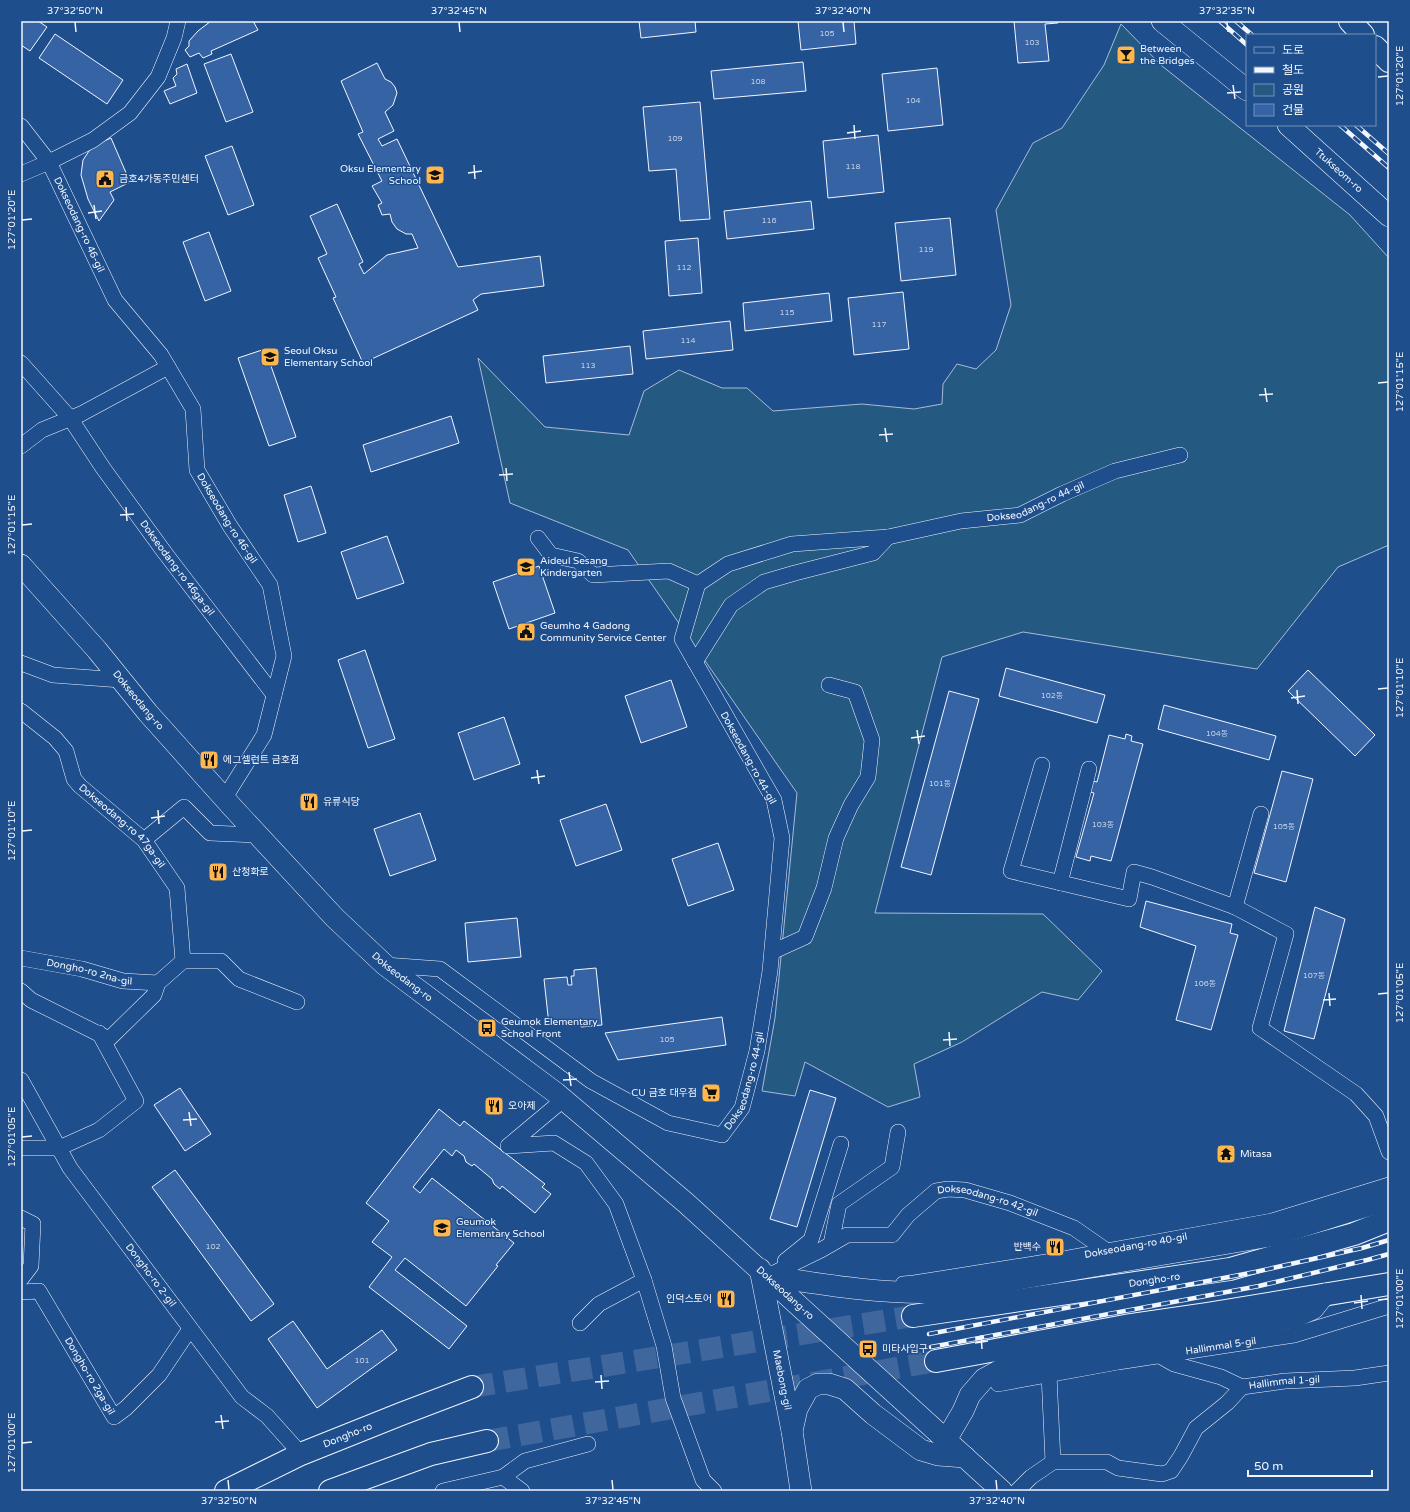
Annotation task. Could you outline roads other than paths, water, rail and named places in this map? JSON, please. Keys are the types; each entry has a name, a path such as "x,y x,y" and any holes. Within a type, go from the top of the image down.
{"main road":[{"path":"1162,21 1246,89"},
{"path":"1350,21 1362,34"},
{"path":"1376,48 1389,61"},
{"name":"Ttukseom-ro","path":"1289,126 1389,216"},
{"name":"Dokseodang-ro","path":"21,565 97,650 148,713 335,918 386,965 563,1100 686,1203 1002,1491"},
{"path":"764,1273 915,1294 944,1292 1275,1235 1389,1199"},
{"name":"Dongho-ro","path":"913,1316 1230,1269 1354,1234 1389,1220"},
{"name":"Maebong-gil","path":"764,1273 801,1491"},
{"path":"936,1361 1125,1326 1389,1284"},
{"path":"946,1440 963,1411 970,1395 984,1379 1006,1367 1295,1317 1313,1309 1325,1294"},
{"path":"792,1431 796,1409 808,1389 818,1384 829,1384 845,1389 873,1414 921,1450 938,1455 965,1457"},
{"name":"Dongho-ro","path":"226,1491 301,1454 472,1387"},
{"path":"330,1491 431,1454 487,1441"}],"street":[{"path":"21,174 49,162 92,140 130,113 158,78 174,38 178,21"},
{"name":"Dokseodang-ro 46-gil","path":"21,126 49,162 115,300 161,356 194,409 197,470 230,526 270,585 284,656 264,735 224,798"},
{"name":"Dokseodang-ro 46ga-gil","path":"21,363 70,418 103,468 160,547 274,695"},
{"path":"21,446 42,430 132,388 168,368"},
{"name":"Dokseodang-ro 44-gil","path":"386,965 440,969 591,1082 668,1123 722,1135 742,1108 757,1051 770,970 782,838 774,800 682,639 698,584 728,564 792,544 888,537 961,521 1020,514 1115,471 1180,455"},
{"path":"695,662 731,605 764,582 873,553 888,537"},
{"path":"538,538 551,555 578,561 593,575 669,572 698,584"},
{"path":"21,663 53,675 121,680"},
{"path":"772,952 805,937 824,888 836,838 850,804 868,777 872,740 855,692 829,685"},
{"name":"Dokseodang-ro 47ga-gil","path":"21,711 55,738 66,751 74,779 80,786 144,840 177,888 183,961"},
{"path":"1042,765 1011,871 1129,899 1134,872 1152,877 1234,907 1286,934 1260,1028 1356,1094 1376,1116 1389,1152"},
{"path":"1060,883 1089,769"},
{"path":"144,840 184,807 210,834 258,835"},
{"path":"1234,907 1261,814"},
{"name":"Dongho-ro 2na-gil","path":"21,958 82,969 123,981 158,982"},
{"path":"21,991 31,1000 109,1039 154,995 158,982 183,961 221,961 239,979 297,1002"},
{"path":"21,1148 59,1148 99,1130 136,1101 99,1033"},
{"name":"Dongho-ro 2-gil","path":"21,1080 70,1168 242,1397 267,1416 301,1454"},
{"path":"563,1100 508,1146 554,1142 586,1163 616,1204 644,1280 664,1346 673,1398 703,1480 714,1491"},
{"path":"831,1244 840,1204 892,1167 898,1132"},
{"path":"764,1273 811,1240 841,1144"},
{"name":"Dokseodang-ro 40-gil","path":"880,1288 914,1284 1272,1221 1389,1186"},
{"name":"Dokseodang-ro 42-gil","path":"764,1273 831,1244 846,1235 892,1235 908,1215 936,1191 948,1189 965,1190 1010,1203 1074,1228 1107,1251"},
{"path":"21,1218 33,1224 31,1266 21,1278"},
{"path":"580,1323 599,1304 644,1280"},
{"name":"Dongho-ro 2ga-gil","path":"21,1292 39,1291 114,1417 126,1408 159,1375 190,1328"},
{"name":"Hallimmal 5-gil","path":"998,1384 1049,1374 1294,1335 1389,1306"},
{"path":"1160,1356 1174,1364 1221,1377 1242,1387"},
{"name":"Hallimmal 1-gil","path":"1053,1462 1107,1462 1118,1468 1162,1474 1171,1471 1196,1428 1227,1403 1242,1387 1285,1381 1355,1378 1389,1373"},
{"path":"1017,1491 1031,1477 1053,1462 1049,1374"},
{"path":"443,1491 503,1477 525,1461 588,1444"},
{"path":"503,1477 522,1491"}],"tunnel":[{"path":"472,1387 913,1316"},
{"path":"487,1441 936,1361"}],"railway":[{"path":"1220,21 1246,44"},
{"path":"1236,21 1251,34"},
{"path":"1341,126 1389,168"},
{"path":"1357,126 1389,154"},
{"path":"929,1334 1255,1272 1362,1248 1389,1240"},
{"path":"931,1347 1259,1286 1389,1254"}],"place":[{"name":"Between the Bridges","path":"1126,55"},
{"name":"Oksu Elementary School","path":"435,175"},
{"name":"금호4가동주민센터","path":"105,179"},
{"name":"Seoul Oksu Elementary School","path":"270,357"},
{"name":"Aideul Sesang Kindergarten","path":"526,567"},
{"name":"Geumho 4 Gadong Community Service Center","path":"526,632"},
{"name":"에그셀런트 금호점","path":"209,760"},
{"name":"유류식당","path":"309,802"},
{"name":"산청화로","path":"218,872"},
{"name":"Geumok Elementary School Front","path":"487,1028"},
{"name":"CU 금호 대우점","path":"711,1093"},
{"name":"오아제","path":"494,1106"},
{"name":"Mitasa","path":"1226,1154"},
{"name":"Geumok Elementary School","path":"442,1228"},
{"name":"반백수","path":"1055,1247"},
{"name":"인덕스토어","path":"726,1299"},
{"name":"미타사입구","path":"868,1349"}]}
